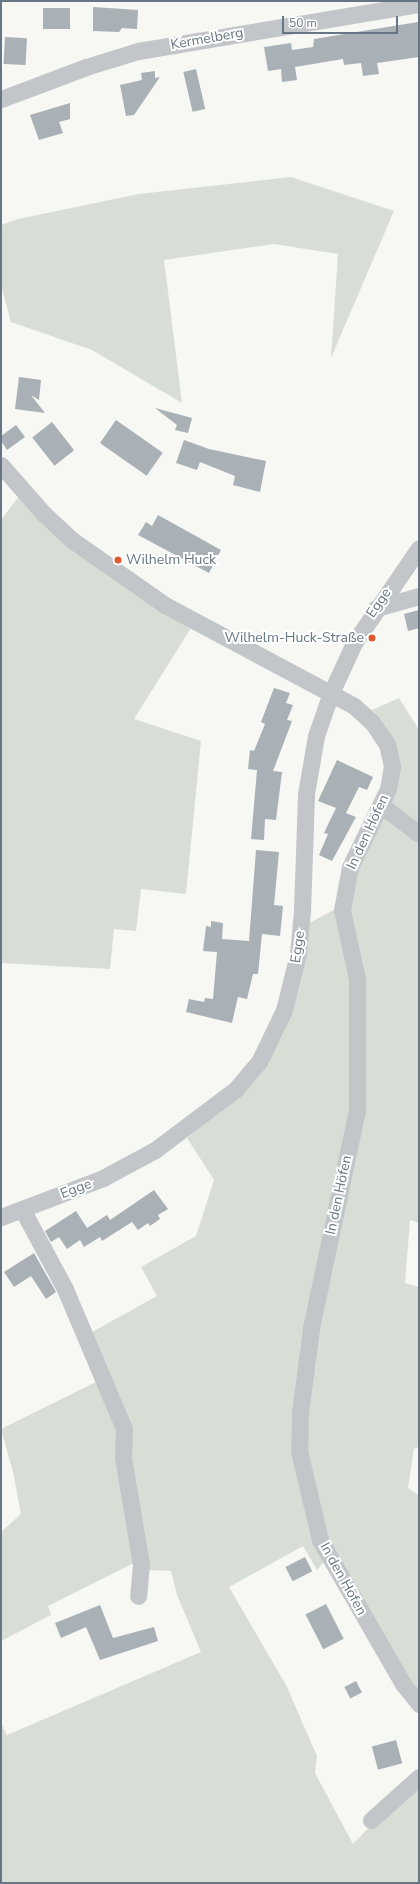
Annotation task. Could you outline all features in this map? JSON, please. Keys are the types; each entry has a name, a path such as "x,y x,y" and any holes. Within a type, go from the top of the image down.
{"street":[{"name":"Kermelberg","path":"1,99 86,67 138,51 419,4"},
{"path":"1,464 43,513 72,540 165,604 331,693"},
{"name":"Egge","path":"1,1217 103,1178 155,1150 220,1102 244,1080 259,1062 284,1010 296,962 302,911 307,783 316,736 331,693 354,643 376,608 419,548"},
{"path":"376,608 419,596"},
{"name":"In den Höfen","path":"331,693 354,706 372,722 387,744 392,766 388,789 382,806 362,840 350,867 342,910 357,979 357,1110 311,1329 300,1412 299,1451 320,1540 403,1684 419,1704"},
{"path":"382,806 419,834"},
{"path":"22,1209 72,1303 124,1430 123,1458 141,1564 138,1596"},
{"path":"371,1820 419,1777"}],"shaded area":[{"path":"291,177 394,211 331,358 338,254 274,244 164,260 182,403 92,350 11,322 1,286 1,225 18,219 139,194"},
{"path":"19,496 191,628 134,719 201,741 186,894 141,889 136,931 114,929 110,969 1,963 1,520"},
{"path":"399,698 419,730 419,1223 410,1220 405,1283 419,1287 419,1447 414,1449 408,1488 419,1495 419,1692 324,1562 317,1570 303,1546 229,1587 286,1685 317,1756 315,1773 353,1844 419,1775 419,1883 1,1883 1,1723 7,1735 201,1652 177,1595 171,1571 146,1570 132,1564 48,1606 51,1615 1,1641 1,1532 21,1514 13,1472 1,1429 100,1380 83,1337 157,1296 141,1267 196,1236 214,1180 187,1138 242,1093 276,1046 294,1006 309,923 336,909 355,868 395,745 381,719 372,710"}],"building":[{"path":"93,7 138,10 137,29 122,28 119,32 93,31"},
{"path":"43,8 70,8 70,29 43,29"},
{"path":"418,22 419,57 377,63 379,74 363,76 361,63 344,65 343,59 295,67 297,80 282,82 281,69 268,71 264,47 291,43 292,50 313,47 314,39"},
{"path":"5,37 27,38 26,65 4,64"},
{"path":"196,69 205,109 193,112 183,72"},
{"path":"155,71 155,78 160,77 134,115 126,116 120,85 142,80 141,73"},
{"path":"70,103 70,119 59,122 63,133 39,140 30,115"},
{"path":"19,377 41,380 39,400 31,395 45,413 15,409"},
{"path":"155,408 192,418 188,433 175,430 177,425"},
{"path":"116,420 163,453 147,476 100,443"},
{"path":"52,422 74,450 54,466 32,437"},
{"path":"16,425 25,437 7,450 1,441 1,436"},
{"path":"184,440 209,449 266,461 260,492 233,485 235,476 200,462 197,470 176,463"},
{"path":"158,515 221,550 209,573 138,535 146,522 152,526"},
{"path":"419,610 419,628 408,631 404,614"},
{"path":"274,688 290,693 286,703 293,705 287,720 292,721 273,771 282,772 276,820 265,819 264,840 251,839 257,770 248,769 250,750 254,751 265,724 261,722"},
{"path":"337,760 373,777 367,790 359,787 346,813 356,817 332,861 319,855 328,834 324,833 336,808 318,801"},
{"path":"256,850 279,852 274,905 283,906 280,936 262,934 258,974 253,974 247,999 238,997 232,1023 186,1012 189,999 204,1002 205,998 213,999 217,952 203,951 206,926 211,927 211,921 223,923 222,939 249,941"},
{"path":"154,1190 168,1209 158,1215 160,1219 150,1226 148,1223 138,1230 132,1222 102,1241 100,1237 84,1247 80,1240 67,1249 59,1237 51,1242 45,1231 76,1211 87,1228 107,1215 110,1220"},
{"path":"34,1253 56,1292 46,1299 31,1276 14,1287 4,1272"},
{"path":"305,1557 312,1571 293,1581 285,1567"},
{"path":"326,1604 344,1639 323,1649 306,1614"},
{"path":"100,1605 113,1638 154,1627 158,1641 100,1660 86,1627 61,1638 55,1623"},
{"path":"356,1681 362,1693 350,1698 344,1687"},
{"path":"396,1740 402,1763 378,1770 372,1746"}],"place":[{"name":"Wilhelm Huck","path":"118,560"},
{"name":"Wilhelm-Huck-Straße","path":"372,638"}]}
